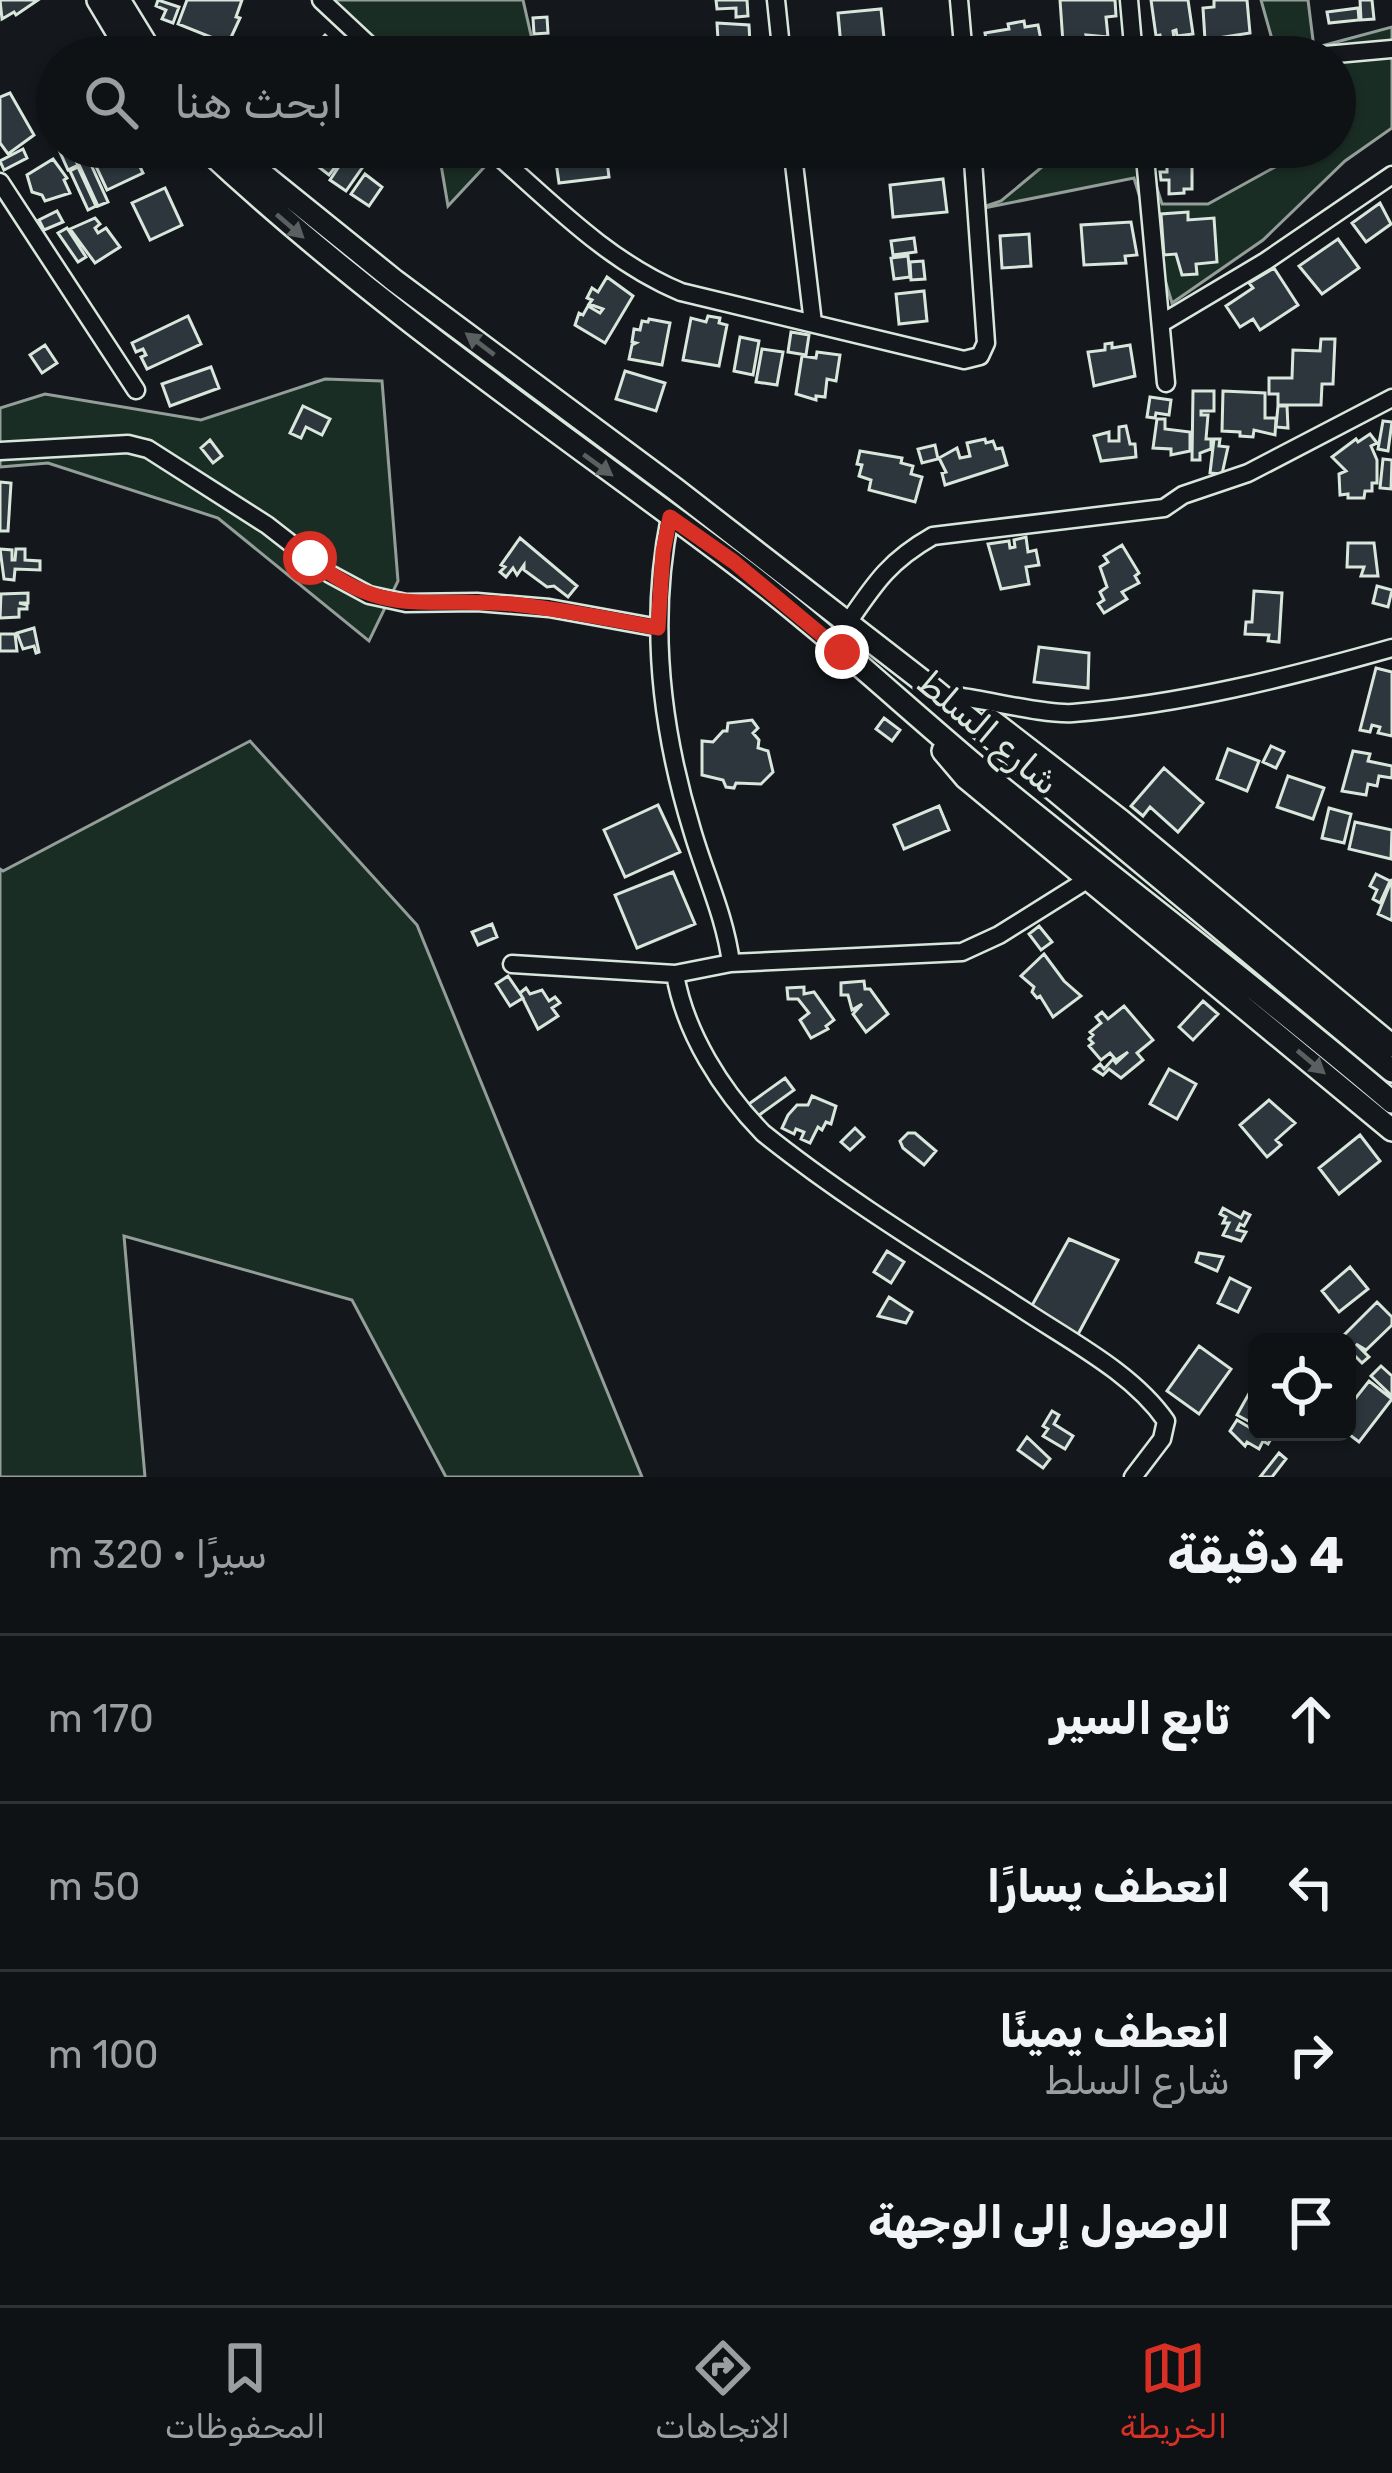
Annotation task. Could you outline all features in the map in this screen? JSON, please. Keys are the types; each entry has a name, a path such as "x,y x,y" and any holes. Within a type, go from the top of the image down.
{"main road":[{"path":"98,0 120,36"},
{"path":"119,0 141,36"},
{"name":"شارع السلط","path":"227,168 406,320 734,562 1392,1102"},
{"name":"شارع السلط","path":"255,168 352,248 855,630 1392,1071"},
{"path":"855,630 905,653 962,697 1120,820 1392,1046"},
{"path":"908,709 966,778 1392,1130"}],"street":[{"path":"321,0 360,36"},
{"path":"776,0 780,36"},
{"path":"959,0 962,36"},
{"path":"1129,0 1132,36"},
{"path":"1356,52 1392,49"},
{"path":"512,168 588,235 644,275 681,292 964,360 980,356 986,343 974,168"},
{"path":"794,168 812,322"},
{"path":"1146,168 1166,383"},
{"path":"1162,323 1266,261 1392,175"},
{"path":"0,182 136,390"},
{"path":"855,630 890,566 905,550 933,536 1164,508 1183,495 1224,484 1265,465 1392,398"},
{"path":"0,451 90,444 148,449 369,596 406,603 549,608 658,628"},
{"path":"670,517 658,628 662,690 674,758 720,909 731,963"},
{"path":"962,697 1068,714 1154,706 1224,693 1392,648"},
{"path":"512,964 675,974 731,963 962,952 999,935 1090,878"},
{"path":"675,974 689,1026 731,1095 763,1133 1064,1336 1160,1412 1166,1421 1165,1433 1133,1477"}],"green space":[{"path":"331,0 523,0 531,36 371,36"},
{"path":"1261,0 1308,0 1312,36 1271,36"},
{"path":"1392,27 1392,128 1356,153 1356,37"},
{"path":"442,168 483,168 448,206"},
{"path":"1041,168 1151,168 1162,204 1208,204 1273,168 1338,168 1263,240 1172,303 1134,178 974,210 1001,201"},
{"path":"325,379 382,381 398,581 369,641 218,518 48,463 0,467 0,408 45,394 201,420"},
{"path":"250,741 417,925 642,1477 446,1477 352,1300 124,1236 145,1477 0,1477 0,869"}],"building":[{"path":"0,0 38,0 2,19"},
{"path":"158,0 179,7 173,23 162,19 166,10 156,6"},
{"path":"187,0 242,0 232,36 208,36 178,24"},
{"path":"716,0 747,0 748,16 736,17 736,8 717,9"},
{"path":"1060,0 1115,0 1116,16 1106,17 1108,36 1063,36"},
{"path":"1151,0 1188,0 1193,34 1177,36 1176,30 1174,36 1156,36"},
{"path":"1214,0 1247,0 1250,33 1205,36 1203,8 1214,7"},
{"path":"1360,0 1372,0 1374,19 1361,20"},
{"path":"1358,8 1359,20 1329,23 1327,12"},
{"path":"881,9 884,36 840,36 838,13"},
{"path":"547,17 548,33 534,34 533,18"},
{"path":"717,23 749,25 750,36 718,36"},
{"path":"1008,24 1038,25 1040,36 986,36 1009,29"},
{"path":"10,93 34,135 8,154 0,143 0,97"},
{"path":"23,149 27,158 4,170 0,161"},
{"path":"38,168 60,168 70,193 45,201 32,192 27,175"},
{"path":"78,168 96,206 88,210 70,171"},
{"path":"81,168 93,168 108,202 98,206"},
{"path":"97,168 141,168 143,173 107,190"},
{"path":"338,168 362,168 346,191 330,180"},
{"path":"557,168 608,168 609,177 559,183"},
{"path":"1167,168 1192,168 1192,189 1169,194 1169,180 1161,180 1160,172"},
{"path":"365,174 382,187 369,206 351,194"},
{"path":"943,179 947,212 893,217 890,185"},
{"path":"165,188 182,225 150,240 132,203"},
{"path":"1380,203 1391,224 1366,242 1352,223"},
{"path":"57,211 63,222 44,230 39,220"},
{"path":"1188,212 1188,220 1214,218 1217,262 1196,264 1197,274 1182,275 1176,254 1164,255 1161,214"},
{"path":"95,218 100,224 95,228 98,233 106,228 120,247 95,263 70,229"},
{"path":"1131,222 1137,255 1125,256 1126,263 1084,265 1081,225"},
{"path":"67,228 86,257 78,262 58,233"},
{"path":"1029,234 1031,266 1002,268 1000,236"},
{"path":"914,238 916,252 893,255 891,241"},
{"path":"1338,239 1359,268 1322,294 1299,266"},
{"path":"908,256 910,277 894,279 891,258"},
{"path":"923,261 925,279 911,280 910,262"},
{"path":"1274,268 1298,305 1260,330 1253,319 1240,327 1226,306 1253,288 1249,283"},
{"path":"607,277 633,296 605,343 575,325 588,306 600,313 603,309 589,304 592,300 587,298 592,288 598,292"},
{"path":"924,291 927,321 899,324 896,294"},
{"path":"188,316 201,344 147,369 143,349 136,352 132,343"},
{"path":"708,316 727,325 719,366 683,360 691,318 706,322"},
{"path":"642,321 670,323 662,365 629,359 636,343 632,342 634,329 640,330"},
{"path":"791,332 809,335 806,355 788,352"},
{"path":"740,337 759,341 753,375 734,371"},
{"path":"1321,339 1335,339 1333,384 1322,384 1321,405 1278,405 1278,394 1269,394 1269,378 1292,378 1293,350 1320,351"},
{"path":"1112,343 1112,348 1130,345 1135,376 1094,386 1088,352 1105,350 1105,344"},
{"path":"45,345 57,363 42,373 30,355"},
{"path":"762,349 783,352 777,385 756,382"},
{"path":"817,352 840,355 836,381 827,379 825,397 816,396 816,400 796,394 802,356 816,358"},
{"path":"211,367 219,388 170,406 162,384"},
{"path":"625,371 665,383 656,411 616,399"},
{"path":"1193,391 1214,391 1214,411 1201,411 1208,415 1206,439 1211,439 1211,449 1200,453 1200,460 1192,460"},
{"path":"1223,391 1265,393 1265,418 1276,418 1275,435 1254,430 1253,437 1222,431"},
{"path":"1150,397 1171,400 1169,415 1147,417"},
{"path":"303,406 330,419 322,435 306,427 301,438 290,433"},
{"path":"1278,406 1287,406 1288,428 1276,427"},
{"path":"1157,419 1165,419 1165,429 1190,432 1190,451 1171,455 1171,449 1153,448"},
{"path":"1383,421 1392,422 1388,451 1378,449"},
{"path":"1126,426 1136,457 1101,461 1094,436 1109,432 1109,441 1119,441 1119,427"},
{"path":"1370,434 1377,443 1371,446 1377,460 1377,483 1372,483 1372,491 1365,491 1364,498 1340,495 1339,474 1346,471 1332,457"},
{"path":"985,439 986,443 993,441 996,449 1002,448 1007,465 945,485 942,473 946,472 939,458 957,448 960,458 970,456 967,443"},
{"path":"1214,439 1228,447 1222,474 1210,473"},
{"path":"210,440 222,456 213,463 201,448"},
{"path":"935,445 938,459 922,463 918,449"},
{"path":"860,451 902,458 901,463 913,466 911,474 922,477 915,502 869,490 871,480 859,476"},
{"path":"1383,459 1392,460 1391,489 1380,488"},
{"path":"0,482 11,483 8,531 0,531"},
{"path":"1026,537 1028,552 1036,550 1039,565 1026,567 1029,584 1001,589 988,544 1009,541 1010,548 1015,547 1014,540"},
{"path":"520,538 577,586 568,597 554,586 547,587 524,570 524,565 517,575 513,568 506,577 500,572"},
{"path":"1348,543 1374,543 1378,576 1361,576 1364,567 1347,567"},
{"path":"1122,545 1139,573 1135,576 1139,583 1122,592 1127,599 1104,613 1098,604 1104,600 1100,592 1107,587 1100,567 1108,562 1104,556"},
{"path":"0,549 12,550 15,560 16,549 25,549 25,560 40,561 40,570 15,569 14,580 4,579"},
{"path":"1377,586 1392,590 1388,607 1373,603"},
{"path":"1254,591 1282,593 1279,642 1268,641 1269,635 1245,634 1246,622 1252,622"},
{"path":"28,593 28,603 19,603 27,609 19,609 19,617 0,618 1,594"},
{"path":"34,628 36,653 34,646 23,649 17,633"},
{"path":"0,634 15,634 17,651 0,651"},
{"path":"1039,647 1089,653 1088,688 1034,682"},
{"path":"1376,668 1392,672 1392,736 1378,733 1380,727 1372,725 1370,732 1360,730"},
{"path":"884,718 900,730 892,741 876,729"},
{"path":"752,720 758,728 753,733 758,748 768,751 773,772 761,784 736,783 734,788 702,775 702,741 713,742 727,731 728,723"},
{"path":"1271,746 1284,752 1276,768 1263,762"},
{"path":"1228,749 1259,761 1247,791 1217,779"},
{"path":"1353,751 1370,754 1368,761 1392,766 1392,778 1379,776 1377,786 1368,784 1366,795 1342,791"},
{"path":"1164,768 1203,803 1178,832 1150,807 1143,816 1131,806"},
{"path":"1288,776 1324,788 1313,819 1277,807"},
{"path":"658,805 680,852 625,877 604,830"},
{"path":"939,806 949,830 904,849 894,825"},
{"path":"1329,808 1351,814 1344,843 1322,838"},
{"path":"1355,822 1392,830 1391,859 1349,849"},
{"path":"673,872 695,924 637,948 615,895"},
{"path":"1376,874 1390,881 1380,903 1373,899 1377,890 1370,886"},
{"path":"1392,879 1392,917 1391,920 1378,914"},
{"path":"492,924 497,937 478,945 472,932"},
{"path":"1039,926 1052,942 1041,950 1029,934"},
{"path":"1044,954 1081,996 1053,1017 1021,976"},
{"path":"508,976 523,998 510,1006 496,984"},
{"path":"864,981 865,989 870,989 888,1014 866,1032 853,1014 862,1004 852,1010 848,995 841,995 841,983"},
{"path":"804,987 804,994 814,992 834,1020 811,1038 800,1020 809,1013 798,999 788,999 787,988"},
{"path":"526,988 530,994 542,990 549,1001 555,997 560,1003 552,1008 558,1016 538,1029 520,993"},
{"path":"1203,1001 1218,1014 1193,1040 1179,1027"},
{"path":"1124,1006 1153,1040 1137,1053 1143,1060 1121,1078 1109,1069 1103,1075 1094,1069 1100,1064 1104,1069 1113,1059 1116,1063 1128,1052 1116,1060 1110,1053 1101,1060 1089,1046 1093,1043 1090,1032 1101,1023 1096,1017 1102,1012 1108,1019"},
{"path":"1169,1069 1196,1084 1177,1119 1150,1104"},
{"path":"785,1078 794,1090 755,1118 746,1106"},
{"path":"812,1096 836,1106 831,1124 826,1122 822,1130 818,1127 810,1143 801,1139 804,1132 796,1129 794,1134 782,1128 797,1105 808,1105"},
{"path":"1269,1100 1295,1123 1276,1140 1281,1145 1267,1157 1240,1125"},
{"path":"855,1128 864,1137 850,1150 841,1142"},
{"path":"915,1133 936,1151 924,1165 903,1148 900,1141"},
{"path":"1360,1135 1380,1161 1339,1194 1319,1168"},
{"path":"1223,1208 1241,1218 1244,1212 1250,1215 1237,1230 1246,1232 1241,1241 1223,1235 1229,1223 1223,1223"},
{"path":"1069,1239 1118,1260 1076,1338 1030,1309"},
{"path":"887,1251 904,1262 891,1283 874,1272"},
{"path":"1199,1253 1223,1257 1217,1271 1196,1262"},
{"path":"1350,1267 1368,1289 1339,1312 1322,1291"},
{"path":"1230,1278 1250,1288 1238,1312 1218,1303"},
{"path":"889,1297 912,1312 906,1323 878,1316"},
{"path":"1377,1302 1392,1317 1392,1325 1366,1350 1356,1344 1356,1333 1346,1333"},
{"path":"1356,1344 1369,1357 1362,1363 1356,1357"},
{"path":"1199,1346 1231,1369 1199,1414 1167,1391"},
{"path":"1381,1366 1392,1376 1392,1396 1371,1376"},
{"path":"1369,1381 1392,1399 1359,1442 1356,1440 1356,1398"},
{"path":"1248,1395 1248,1421 1237,1415"},
{"path":"1052,1411 1059,1415 1054,1424 1073,1436 1065,1449 1043,1436"},
{"path":"1237,1420 1248,1427 1248,1441 1263,1441 1259,1449 1247,1442 1245,1446 1230,1431"},
{"path":"1027,1437 1050,1459 1043,1468 1018,1450"},
{"path":"1279,1453 1286,1459 1272,1477 1260,1477"}],"route":[{"path":"310,558 349,586 388,600 504,603 658,628 670,517 734,562 842,652"}]}
